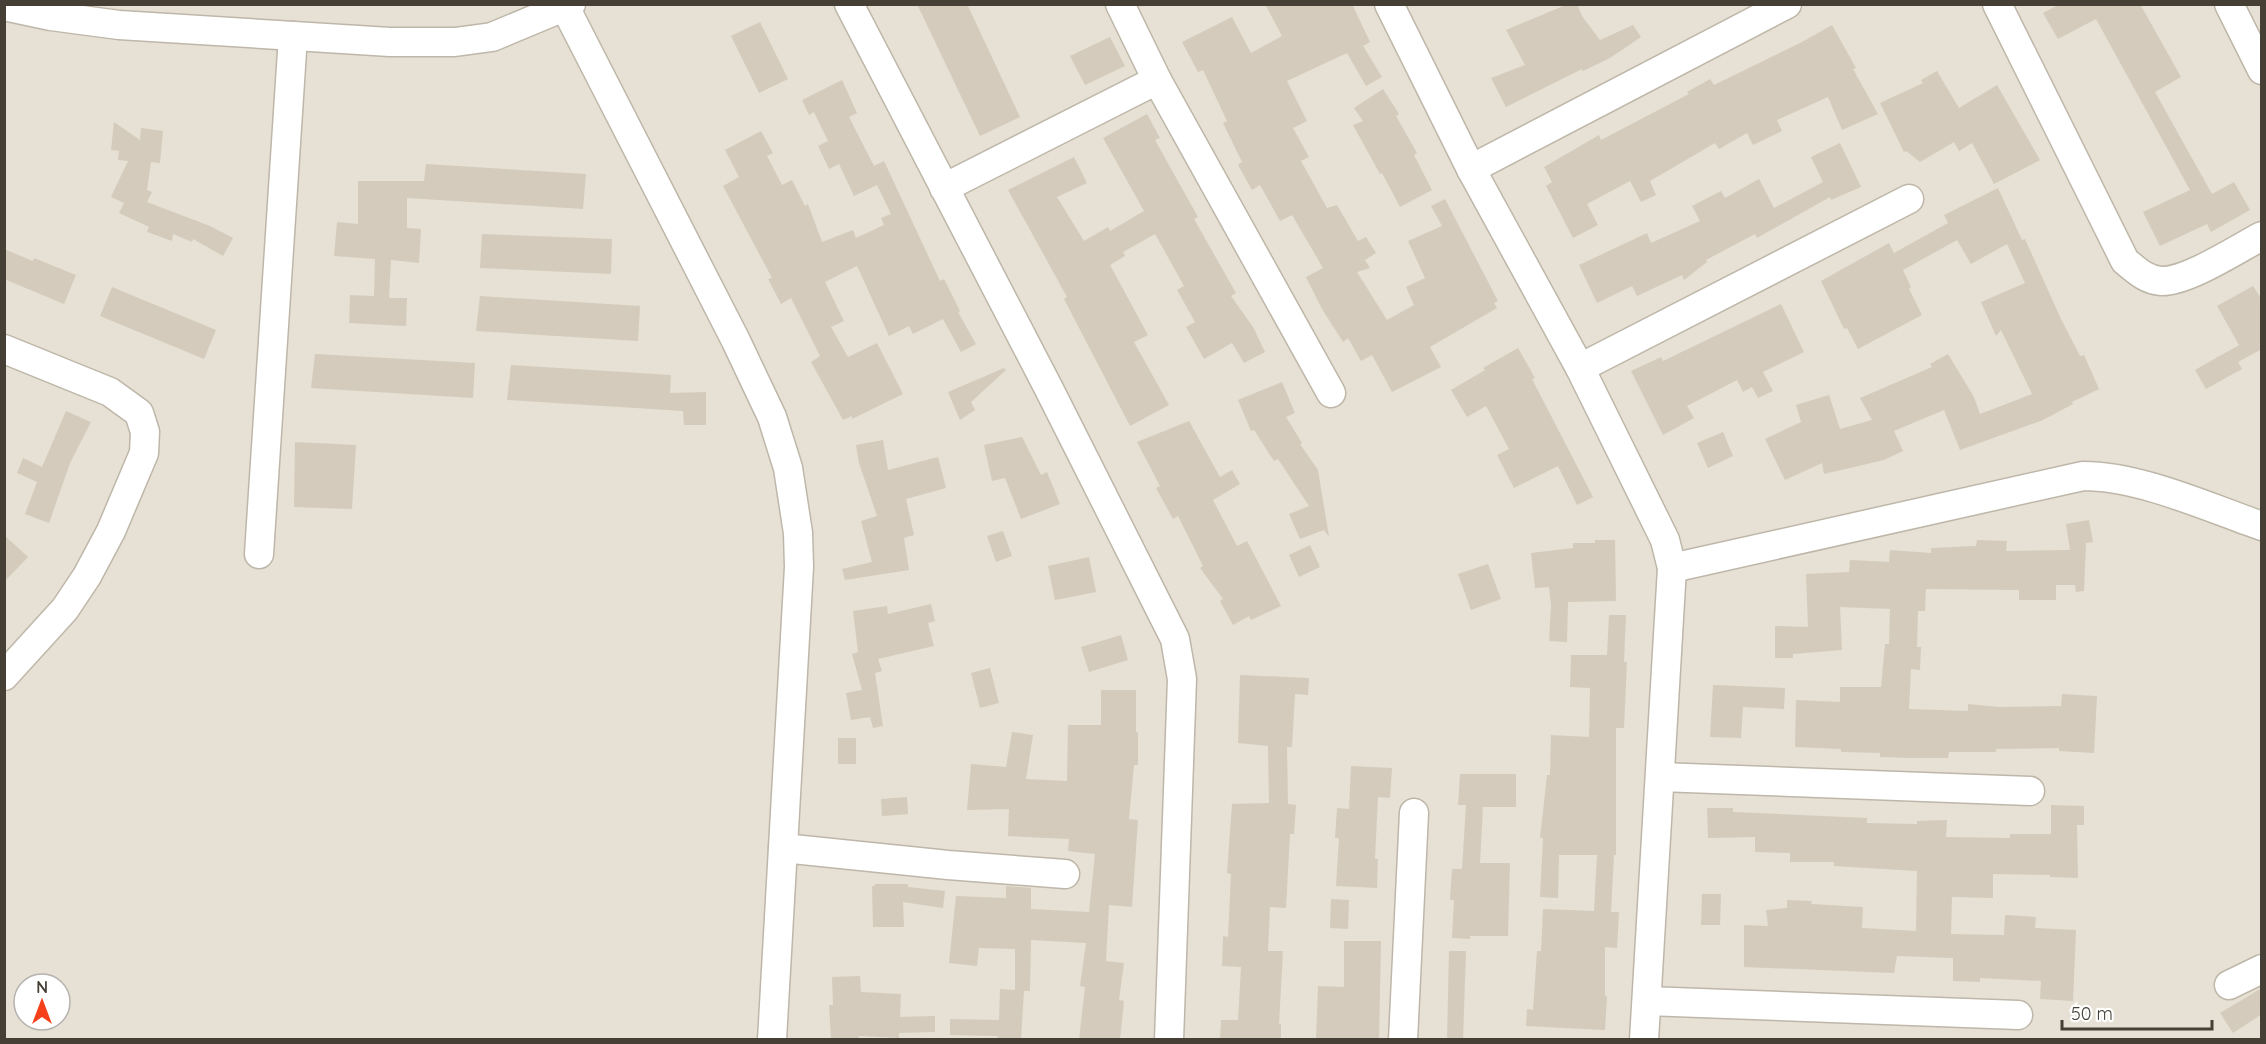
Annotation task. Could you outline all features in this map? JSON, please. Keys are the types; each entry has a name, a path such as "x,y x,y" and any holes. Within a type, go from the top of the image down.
{"street":[{"path":"849,4 1145,578 1171,631 1177,649 1182,679 1168,1040"},
{"path":"1120,4 1157,80 1331,393"},
{"path":"1389,4 1471,169 1580,368 1665,540 1672,568 1644,1040"},
{"path":"1471,169 1787,4"},
{"path":"1997,4 2125,261 2141,275 2159,281 2179,279 2262,236"},
{"path":"2229,4 2262,70"},
{"path":"4,6 51,16 119,15 293,36 390,42 455,42 492,36 568,6 736,341 772,417 788,468 798,533 799,567 772,1040"},
{"path":"259,554 293,36"},
{"path":"944,188 1157,80"},
{"path":"1580,368 1909,199"},
{"path":"4,349 110,392 139,413 145,432 144,453 111,531 87,576 65,609 4,676"},
{"path":"1672,568 2083,476 2107,476 2133,482 2262,526"},
{"path":"1660,777 2030,791"},
{"path":"1403,1040 1414,813"},
{"path":"783,848 1065,874"},
{"path":"2229,985 2262,969"},
{"path":"1647,1001 2018,1016"}],"shaded area":[{"path":"5,5 2261,5 2261,1039 5,1040"}],"building":[{"path":"917,4 967,4 1020,117 980,136"},
{"path":"1265,4 1352,4 1370,42 1363,46 1382,77 1366,86 1347,53 1287,81 1307,121 1293,128 1309,157 1301,161 1327,208 1337,205 1358,241 1366,237 1376,253 1365,260 1370,268 1357,272 1387,320 1414,305 1406,287 1425,278 1408,241 1442,226 1431,206 1445,199 1498,301 1494,303 1497,308 1430,347 1441,367 1392,392 1372,355 1361,361 1348,338 1343,342 1322,309 1306,277 1323,268 1292,215 1280,221 1260,185 1252,190 1238,165 1242,162 1223,123 1227,121 1203,70 1198,72 1182,42 1232,17 1251,53 1282,36"},
{"path":"1568,4 1577,4 1582,16 1600,40 1633,25 1641,37 1610,58 1583,71 1582,69 1506,107 1491,78 1525,65 1506,30"},
{"path":"2060,4 2140,4 2181,77 2155,92 2212,194 2234,182 2250,210 2211,232 2207,224 2160,246 2143,212 2190,190 2096,19 2058,39 2043,13"},
{"path":"760,22 788,79 759,93 731,36"},
{"path":"1832,25 1878,114 1842,130 1828,97 1777,120 1782,131 1753,145 1747,133 1719,149 1715,143 1650,181 1656,195 1641,202 1630,181 1587,204 1598,225 1573,238 1546,186 1552,182 1544,167 1599,135 1601,140 1689,94 1687,92 1710,79 1714,85"},
{"path":"1110,37 1125,66 1085,85 1070,56"},
{"path":"1937,71 1959,108 1997,85 2040,160 1994,184 1972,143 1959,151 1954,142 1920,162 1906,151 1904,152 1880,103 1923,83 1921,80"},
{"path":"842,80 857,113 849,117 874,166 884,161 940,281 944,279 960,311 958,312 976,344 961,352 943,319 913,334 909,326 889,336 857,266 825,282 844,321 831,327 848,357 877,343 903,394 852,419 852,416 843,420 811,362 820,356 791,298 781,304 768,279 772,278 723,186 739,177 725,150 761,131 773,153 767,156 782,185 792,180 805,206 808,204 822,242 853,230 856,238 884,225 881,218 891,214 877,185 854,196 839,164 829,169 818,146 828,141 814,112 809,115 802,100"},
{"path":"1383,89 1399,114 1396,116 1417,153 1414,155 1432,190 1400,207 1353,125 1363,121 1354,108"},
{"path":"1147,114 1160,138 1155,140 1198,217 1194,219 1236,293 1231,296 1253,327 1265,352 1244,363 1232,343 1204,359 1186,327 1195,322 1177,290 1184,286 1155,234 1123,252 1125,256 1110,265 1148,335 1134,342 1169,405 1130,426 1064,299 1067,297 1008,190 1074,157 1087,183 1057,197 1084,241 1108,227 1110,231 1144,211 1103,138"},
{"path":"114,122 140,140 141,128 163,131 160,163 151,162 147,190 152,192 147,202 210,226 233,238 223,256 193,239 192,242 173,234 172,241 147,232 149,227 119,213 124,203 111,197 128,161 118,160 119,151 111,150"},
{"path":"1840,143 1861,187 1831,200 1830,197 1757,238 1755,234 1706,260 1707,262 1684,280 1682,275 1637,296 1632,286 1597,303 1579,265 1647,233 1651,243 1700,221 1692,206 1721,191 1725,198 1759,179 1774,208 1823,182 1811,157"},
{"path":"426,164 586,174 583,209 407,198 407,228 421,229 419,263 391,260 389,298 407,298 406,326 349,323 350,295 374,296 375,259 334,256 337,222 358,224 358,181 424,181"},
{"path":"1998,188 2022,240 2025,239 2061,319 2080,356 2084,355 2099,389 2043,420 1960,450 1944,410 1894,431 1903,451 1884,460 1824,474 1822,463 1785,480 1765,439 1801,422 1796,405 1829,395 1840,429 1872,420 1860,398 1932,367 1930,364 1948,354 1974,397 1980,414 2032,394 2001,330 1996,336 1981,302 2025,283 2007,244 1971,264 1957,240 1903,270 1911,287 1909,289 1922,315 1858,349 1847,328 1844,329 1821,281 1889,243 1894,253 1948,223 1944,215"},
{"path":"482,234 612,239 611,274 480,268"},
{"path":"4,249 76,275 64,304 4,279"},
{"path":"2253,286 2262,300 2262,349 2238,362 2242,369 2206,389 2195,370 2239,345 2217,306"},
{"path":"112,287 216,330 204,359 100,316"},
{"path":"480,296 640,306 638,341 476,331"},
{"path":"1781,304 1804,352 1763,372 1773,391 1758,398 1752,387 1743,392 1737,380 1687,406 1694,418 1663,435 1631,371 1661,357 1663,361"},
{"path":"1518,348 1593,497 1577,505 1558,466 1514,488 1497,455 1509,449 1486,406 1467,417 1451,390"},
{"path":"315,354 475,363 473,398 311,388"},
{"path":"511,365 671,375 670,393 706,392 706,425 684,425 683,411 507,400"},
{"path":"1004,368 1006,370 971,402 975,410 960,420 948,392"},
{"path":"1282,382 1295,413 1286,417 1302,443 1300,444 1318,470 1329,537 1324,530 1300,539 1289,514 1309,506 1278,459 1274,461 1254,430 1251,431 1238,400"},
{"path":"66,411 91,422 70,463 49,523 25,514 37,482 17,473 23,458 42,467"},
{"path":"1189,421 1220,477 1232,470 1240,484 1213,500 1237,546 1247,541 1281,606 1251,620 1249,616 1233,625 1220,601 1223,599 1200,568 1203,566 1178,516 1173,519 1156,488 1160,486 1137,442"},
{"path":"1723,432 1733,456 1708,468 1697,443"},
{"path":"1022,437 1041,475 1047,472 1060,504 1021,519 1005,478 992,481 984,445"},
{"path":"883,440 888,470 938,457 946,488 906,499 914,535 904,538 909,570 845,580 842,569 872,562 861,521 877,516 859,463 856,445"},
{"path":"295,442 356,445 352,509 294,507"},
{"path":"2089,520 2093,542 2086,543 2084,591 2076,592 2075,585 2056,585 2056,600 2019,600 2019,590 1926,589 1925,611 1918,611 1917,647 1921,647 1920,670 1911,669 1909,709 1968,711 1968,704 1999,707 2061,706 2062,694 2097,696 2094,753 2059,751 2059,748 1996,749 1996,752 1949,752 1948,758 1910,758 1880,757 1880,753 1841,752 1841,749 1795,747 1796,700 1840,702 1840,687 1881,687 1885,644 1889,644 1890,609 1840,607 1842,650 1793,654 1793,658 1775,658 1775,626 1808,627 1806,574 1849,572 1850,560 1889,562 1890,550 1931,553 1931,548 1976,546 1977,540 2007,541 2006,551 2070,550 2066,524"},
{"path":"1003,531 1012,556 996,562 987,536"},
{"path":"4,535 28,557 4,582"},
{"path":"1595,540 1615,540 1616,601 1568,602 1567,642 1549,641 1551,605 1549,587 1535,588 1531,553 1573,548 1573,543 1595,543"},
{"path":"1310,545 1320,567 1299,577 1289,555"},
{"path":"1089,557 1096,592 1055,600 1048,566"},
{"path":"1488,564 1501,599 1471,610 1458,574"},
{"path":"931,604 935,621 928,623 934,646 878,659 882,671 875,673 883,726 873,728 870,717 851,720 846,693 862,690 852,654 858,652 853,611 887,606 888,614"},
{"path":"1609,615 1626,615 1624,662 1627,662 1624,728 1616,728 1616,855 1614,855 1611,912 1619,912 1617,948 1605,947 1605,996 1607,996 1605,1030 1526,1026 1527,1009 1533,1010 1537,951 1541,951 1543,909 1594,911 1597,855 1559,855 1558,898 1540,897 1543,838 1540,838 1547,775 1550,775 1551,735 1589,737 1590,688 1570,687 1571,655 1607,655"},
{"path":"1121,635 1128,660 1089,672 1081,647"},
{"path":"990,668 999,703 980,708 971,673"},
{"path":"1240,675 1309,678 1308,695 1295,694 1292,747 1287,747 1288,804 1296,805 1294,834 1290,834 1286,908 1270,907 1268,951 1283,951 1279,1024 1281,1024 1281,1040 1220,1040 1221,1020 1238,1020 1241,967 1222,966 1223,936 1228,937 1231,874 1227,873 1232,804 1269,803 1268,746 1238,743"},
{"path":"1713,685 1785,688 1784,709 1743,707 1741,738 1710,737"},
{"path":"1101,690 1136,690 1138,765 1134,765 1129,819 1138,820 1132,907 1109,905 1106,961 1124,963 1119,1000 1124,1001 1120,1040 1079,1040 1085,987 1080,986 1086,943 1031,940 1030,991 1024,991 1021,1040 997,1040 998,1036 950,1035 950,1019 999,1020 1000,989 1015,990 1015,949 979,948 977,966 949,963 956,896 1006,898 1006,886 1031,888 1031,909 1089,912 1095,854 1068,851 1069,839 1008,836 1009,809 967,810 971,764 1006,767 1012,732 1033,735 1026,779 1067,781 1068,725 1101,725"},
{"path":"838,738 856,738 856,764 838,764"},
{"path":"1351,766 1392,768 1390,798 1378,797 1375,859 1378,859 1377,888 1336,886 1339,838 1335,838 1337,808 1349,809"},
{"path":"1460,774 1516,774 1516,807 1483,807 1480,863 1510,863 1508,936 1452,938 1454,900 1450,900 1452,869 1462,869 1466,805 1458,805"},
{"path":"907,797 908,814 882,816 881,799"},
{"path":"2051,805 2084,806 2084,825 2077,825 2078,878 1993,874 1993,898 1952,897 1951,934 2004,935 2005,915 2036,917 2035,928 2076,930 2073,1001 2040,999 2041,981 1980,978 1980,982 1953,981 1953,958 1897,956 1894,973 1744,967 1744,925 1768,926 1766,910 1787,908 1787,900 1863,907 1862,928 1916,931 1917,871 1834,866 1834,862 1790,862 1790,853 1755,852 1755,837 1708,838 1707,808 1733,808 1733,812 1867,818 1867,823 1917,824 1917,821 1947,820 1946,837 2010,838 2010,834 2051,834"},
{"path":"875,884 908,884 908,887 945,891 943,908 903,902 904,927 873,927 872,886"},
{"path":"1702,894 1721,894 1720,925 1701,925"},
{"path":"1331,899 1349,900 1348,929 1330,928"},
{"path":"1344,941 1381,941 1379,1040 1316,1040 1318,986 1344,987"},
{"path":"1449,951 1466,951 1463,1040 1447,1040"},
{"path":"860,976 861,992 901,994 900,1017 935,1016 935,1032 899,1033 899,1038 859,1036 859,1040 831,1040 829,1005 833,1005 832,977"},
{"path":"2262,988 2262,1014 2233,1033 2220,1013"}]}
